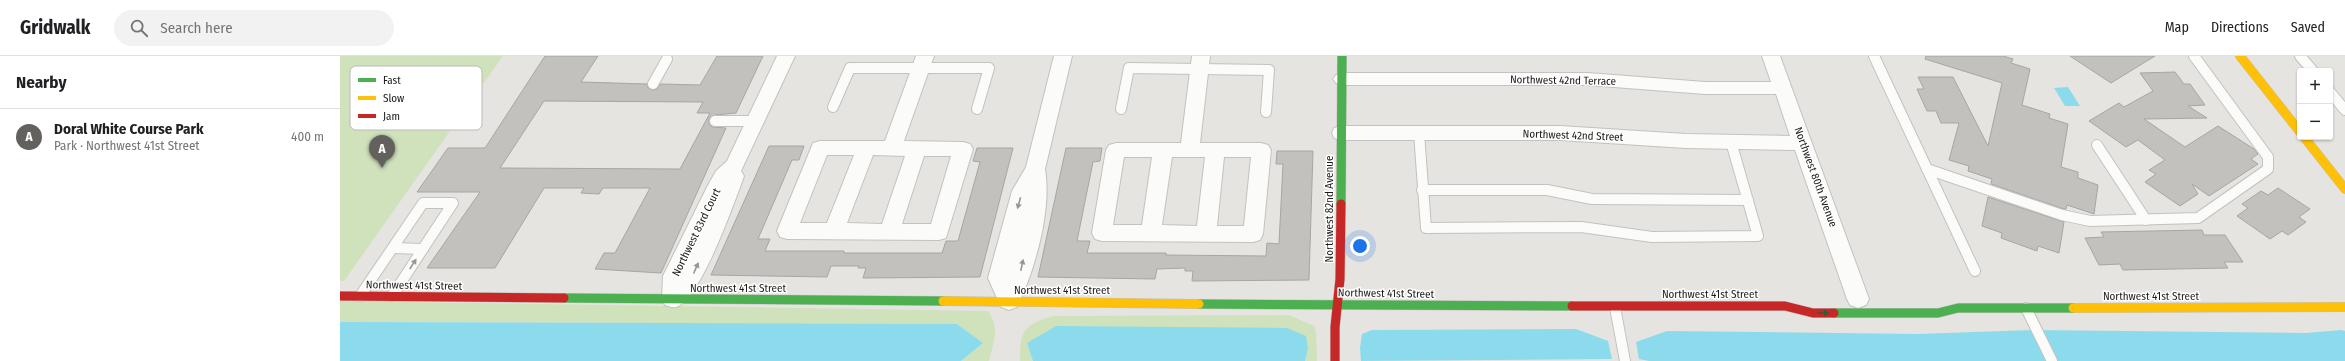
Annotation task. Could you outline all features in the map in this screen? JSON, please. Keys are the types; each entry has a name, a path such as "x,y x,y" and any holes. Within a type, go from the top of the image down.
{"street":[{"name":"Northwest 83rd Court","path":"673,299 692,276 728,194 734,177 734,166 786,56"},
{"path":"1009,302 1019,279 1039,178 1035,168 1063,56"},
{"name":"Northwest 82nd Avenue","path":"1335,361 1335,327 1340,279 1342,56"},
{"name":"Northwest 80th Avenue","path":"1771,56 1804,143 1859,300"},
{"path":"2240,56 2297,128"},
{"path":"892,149 922,62"},
{"path":"1190,150 1200,62"},
{"name":"Northwest 42nd Terrace","path":"1342,79 1588,79 1705,88 1783,88"},
{"name":"Northwest 42nd Street","path":"1341,133 1577,133 1731,142 1804,143"},
{"path":"2306,140 2345,189"},
{"path":"820,148 866,149 963,150 939,232 787,231 820,148"},
{"path":"834,231 866,149"},
{"path":"889,232 917,149"},
{"path":"1116,150 1163,150 1261,150 1253,234 1102,233 1116,150"},
{"path":"1151,234 1163,150"},
{"path":"1206,234 1215,150"},
{"name":"Northwest 41st Street","path":"340,296 1615,307 1784,306 1813,312 1938,313 1958,308 2345,307"},
{"name":"Northwest 41st Street","path":"1784,306 1802,301"},
{"name":"Northwest 41st Street","path":"1938,302 1958,308"}],"lane":[{"path":"1874,56 1975,271"},
{"path":"1927,169 2062,215 2090,221 2198,218 2268,169 2268,157 2194,56"},
{"path":"2300,56 2310,68"},
{"path":"653,84 668,57"},
{"path":"833,107 850,68 922,62 989,68 977,108"},
{"path":"1121,109 1129,68 1200,62 1269,70 1266,112"},
{"path":"2333,96 2345,110"},
{"path":"715,121 755,121"},
{"path":"1419,133 1426,228 1581,227 1652,237 1758,236 1731,142"},
{"path":"2097,145 2146,220"},
{"path":"1422,190 1547,190 1592,198 1748,200"},
{"path":"360,296 423,203 453,203 392,296"},
{"path":"393,248 423,249"},
{"path":"1615,307 1625,361"},
{"path":"2026,308 2052,361"}],"green space":[{"path":"340,56 503,56 482,86 482,66 350,66 350,130 451,130 344,281 340,281"},
{"path":"340,301 988,311 992,317 995,335 989,361 961,361 983,343 957,324 340,322"},
{"path":"1289,315 1314,326 1316,332 1317,361 1305,361 1308,349 1027,343 1033,361 1020,361 1021,343 1025,331 1029,326 1053,316"}],"water":[{"path":"2068,87 2080,106 2065,106 2054,88"},
{"path":"340,322 957,324 983,343 961,361 340,361"},
{"path":"1056,326 1287,328 1306,336 1308,349 1305,361 1033,361 1027,343"},
{"path":"1576,329 1608,341 1612,359 1361,361 1360,348 1362,334 1372,330"},
{"path":"2032,330 2306,333 2341,330 2345,331 2345,361 1649,361 1639,359 1636,342 1667,331 1917,334"}],"building":[{"path":"545,56 598,56 581,82 647,84 648,88 653,90 657,89 660,84 700,85 717,56 763,56 736,113 715,115 709,118 709,124 712,127 726,128 661,273 595,269 604,253 615,253 650,188 603,188 599,194 581,193 584,188 544,188 495,268 427,268 480,192 417,192 448,148 485,148","holes":["544,101 703,102 697,113 710,113 680,169 500,168"]},
{"path":"1926,56 2003,56 2013,59 2011,63 2030,69 2022,105 2050,114 2049,118 2068,124 2061,167 2078,172 2078,178 2098,185 2094,214 2067,205 2066,209 2064,209 1991,184 1992,179 1968,171 1969,166 1949,160 1959,123 1941,123 1936,111 1927,111 1917,89 1924,89 1918,77 1953,77 1988,146 2002,83 1925,59"},
{"path":"2070,56 2155,56 2111,83"},
{"path":"2175,72 2184,84 2190,84 2205,105 2188,106 2207,118 2144,119 2185,147 2218,126 2254,149 2258,154 2251,159 2258,164 2209,196 2192,184 2198,194 2180,206 2145,182 2156,174 2149,170 2165,160 2138,140 2126,147 2089,121 2119,103 2124,107 2153,91 2140,73"},
{"path":"769,146 804,146 799,160 792,160 758,239 770,239 765,251 844,251 844,253 942,253 946,241 958,241 980,162 973,161 977,148 1013,148 980,277 863,278 866,268 858,268 859,266 831,266 827,277 711,275"},
{"path":"1066,148 1102,148 1100,161 1093,162 1077,241 1090,241 1087,253 1166,253 1166,255 1266,256 1267,243 1279,244 1283,164 1276,164 1277,151 1313,151 1309,280 1192,281 1193,271 1185,271 1185,268 1157,269 1155,279 1038,277"},
{"path":"2278,188 2310,209 2299,217 2306,222 2288,235 2282,231 2270,239 2237,216 2248,208 2242,204 2261,191 2268,195"},
{"path":"1988,197 2064,222 2059,253 2038,246 2037,251 2001,238 2002,233 1982,226"},
{"path":"2202,230 2204,235 2225,235 2243,262 2224,262 2228,268 2123,270 2120,264 2099,265 2085,238 2104,237 2101,232"}],"traffic: fast":[{"path":"1341,204 1342,56"},
{"path":"564,298 943,301"},
{"path":"1199,304 1572,306"},
{"path":"1834,313 1938,313 1958,308 2073,308"}],"traffic: slow":[{"path":"2240,56 2297,128"},
{"path":"2306,140 2345,189"},
{"path":"943,301 1199,304"},
{"path":"2073,308 2345,307"}],"traffic: jam":[{"path":"1335,361 1335,327 1340,279 1341,204"},
{"path":"340,296 564,298"},
{"path":"1572,306 1785,306 1813,313 1834,313"}],"place":[{"name":"Doral White Course Park","path":"382,168"}]}
